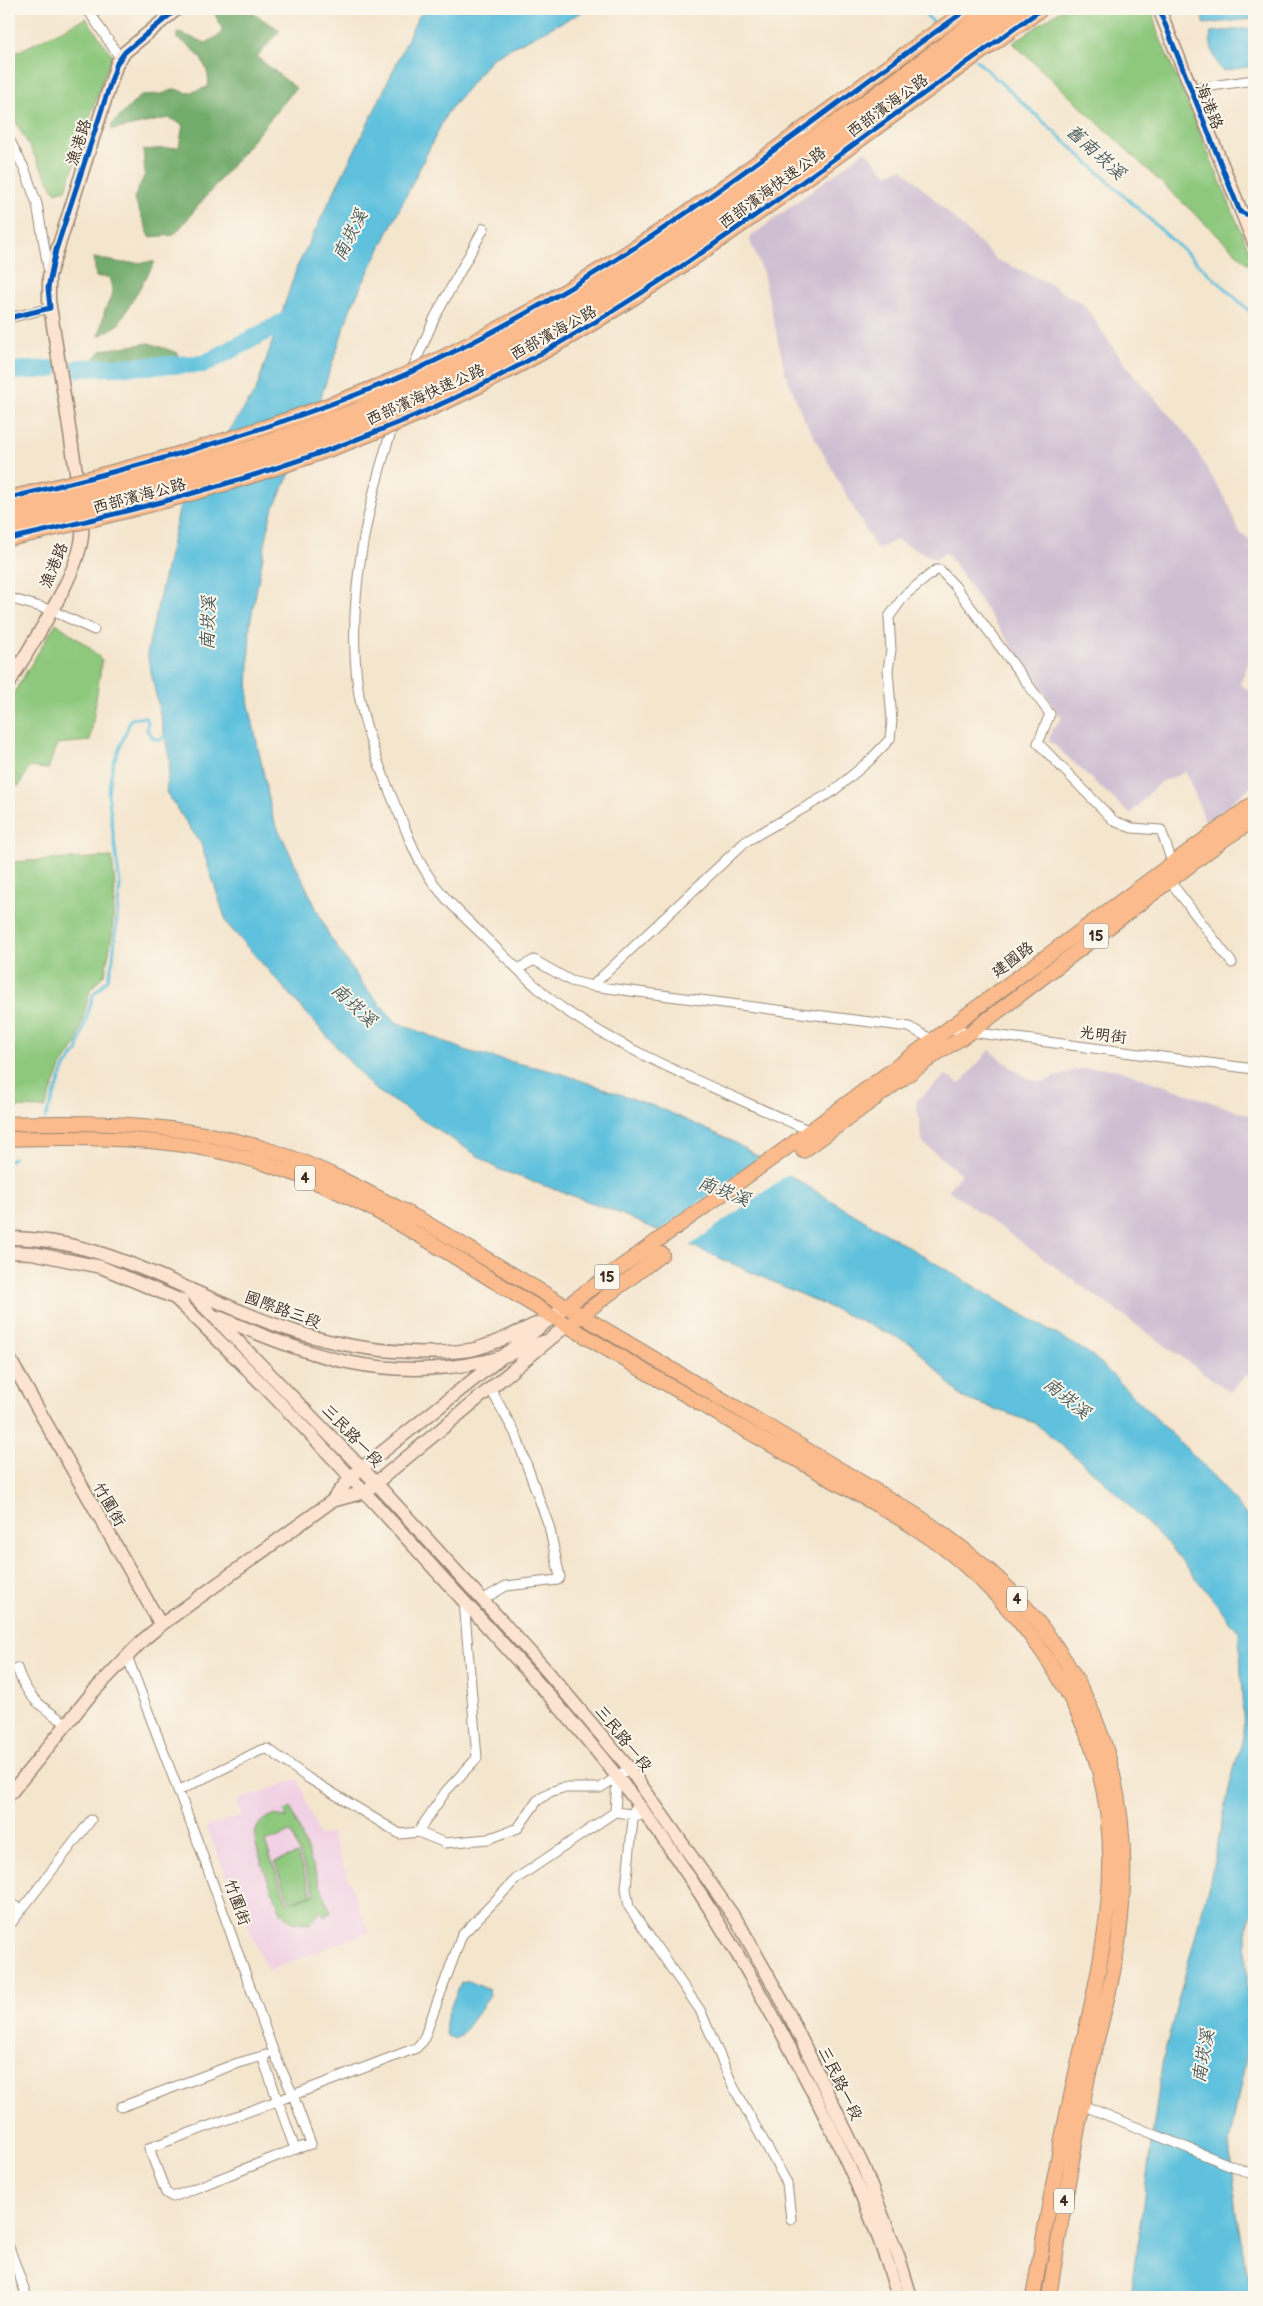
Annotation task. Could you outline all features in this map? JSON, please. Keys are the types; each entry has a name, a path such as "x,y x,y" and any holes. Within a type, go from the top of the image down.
{"highway":[{"name":"西部濱海快速公路","path":"9,511 166,473 261,445 357,410 447,370 520,332 610,281 862,106 993,9"},
{"name":"西部濱海快速公路","path":"9,526 218,474 363,422 451,385 522,348 607,298 681,251 1018,9"}],"main road":[{"name":"西部濱海公路","path":"9,498 113,473 297,417 391,380 470,343 553,298 669,224 818,119 968,9"},
{"name":"西部濱海公路","path":"9,540 123,514 282,467 434,408 479,386 571,337 680,268 1042,9"},
{"name":"建國路","path":"797,1148 810,1131 1254,803"},
{"name":"建國路","path":"797,1148 938,1052 971,1032 1170,881 1254,820"},
{"name":"4","path":"9,1124 72,1123 167,1127 204,1133 276,1152 357,1186 416,1217 918,1516 965,1549 1022,1603 1048,1636 1076,1678 1109,1755 1124,1835 1124,1872 1119,1936 1082,2106 1049,2297"},
{"name":"4","path":"9,1139 138,1139 192,1146 278,1167 368,1206 421,1235 566,1326 892,1514 957,1558 1010,1610 1044,1653 1075,1708 1095,1758 1110,1827 1110,1882 1103,1952 1069,2105 1033,2297"},
{"name":"15","path":"566,1307 649,1246 797,1148"},
{"name":"15","path":"566,1326 662,1254"}],"street":[{"path":"84,9 90,13 120,58 177,9"},
{"name":"海港路","path":"1159,9 1254,243"},
{"name":"漁港路","path":"9,683 51,610 74,563 82,537 78,472 50,308 49,276 120,58"},
{"path":"1190,89 1254,80"},
{"path":"9,139 25,170 37,204 49,276"},
{"path":"1240,212 1254,217"},
{"path":"484,228 435,317 407,381 378,472 363,548 356,601 355,645 359,695 369,737 422,866 444,896 518,969 564,1009 622,1044 810,1131"},
{"path":"9,318 50,308"},
{"path":"9,506 80,491"},
{"path":"9,540 26,531 81,516"},
{"path":"592,986 745,842 832,792 869,761 890,739 892,721 888,670 891,650 889,617 905,595 936,570 940,570 956,586 1050,714 1038,743 1114,821 1132,828 1161,830 1172,862"},
{"path":"9,598 51,610 94,630"},
{"path":"1170,881 1232,963"},
{"path":"518,969 534,960 571,981 592,986 908,1027 933,1040"},
{"name":"光明街","path":"947,1029 1254,1069"},
{"name":"國際路三段","path":"9,1238 36,1240 88,1249 121,1259 274,1326 301,1335 361,1348 396,1352 432,1353 475,1348 504,1339 552,1317"},
{"name":"國際路三段","path":"9,1252 32,1253 101,1267 269,1340 310,1354 365,1367 436,1368 482,1362 546,1341"},
{"name":"三民路一段","path":"185,1287 376,1483 547,1671 629,1768 739,1924 785,2006 863,2166 896,2250 911,2297"},
{"name":"三民路一段","path":"175,1298 237,1358 365,1492 464,1601 617,1777 648,1816 726,1933 780,2027 836,2137 889,2268 898,2297"},
{"path":"9,1795 67,1724 127,1656 160,1625 332,1501 350,1478 362,1468 566,1307"},
{"path":"332,1501 365,1492 566,1326"},
{"name":"竹圍街","path":"9,1358 160,1625"},
{"path":"482,1600 506,1586 558,1580 560,1577 549,1526 515,1433 490,1388"},
{"path":"418,1832 446,1791 477,1758 464,1601"},
{"name":"竹圍街","path":"127,1656 223,1908 274,2053 293,2095 311,2144 295,2149"},
{"path":"17,1668 22,1684 31,1698 67,1724"},
{"path":"178,1792 262,1750 268,1749 308,1778 400,1834 418,1832 446,1843 488,1839 518,1828 537,1801 550,1792 562,1788 600,1788 629,1768"},
{"path":"615,1812 617,1777"},
{"path":"635,1800 626,1888 629,1907 700,2010 733,2086 787,2183 791,2220"},
{"path":"262,2056 278,2101 295,2149 173,2197 166,2193 149,2148 278,2101 416,2048 423,2041 462,1935 516,1879 615,1812 648,1816"},
{"path":"9,1926 92,1820"},
{"path":"9,1902 21,1910"},
{"path":"121,2107 238,2063 274,2053"},
{"path":"1082,2106 1254,2175"},
{"path":"9,2247 27,2297"}],"shaded area":[{"path":"865,151 887,174 902,168 997,260 1041,279 1084,305 1126,366 1187,435 1230,507 1239,532 1254,544 1254,649 1240,684 1254,694 1254,784 1206,823 1186,772 1160,782 1130,814 1049,740 1052,729 1062,718 946,552 936,559 896,540 877,550 803,417 785,372 763,273 749,238"},
{"path":"990,1050 1013,1069 1030,1079 1042,1082 1075,1070 1116,1069 1254,1117 1254,1367 1230,1392 948,1190 961,1174 923,1143 916,1101 946,1075 960,1084"},
{"path":"298,1779 319,1836 331,1833 369,1932 267,1971 206,1827 242,1815 237,1801"}],"green space":[{"path":"212,9 246,9 280,30 257,57 296,88 174,235 150,237 134,198 145,174 143,150 179,147 183,125 169,118 112,130 111,125 141,95 162,94 175,89 188,93 208,87 209,80 204,65 190,46 177,39 177,32 206,43 221,34 222,28"},
{"path":"1062,9 1152,9 1157,31 1251,255 1248,264 1013,43"},
{"path":"86,18 113,57 104,76 66,189 55,192 9,110 9,56"},
{"path":"94,258 123,263 155,262 118,325 99,336 105,310 113,293 109,277 96,277"},
{"path":"149,343 178,353 177,361 90,363 102,350"},
{"path":"56,623 90,648 102,660 90,741 57,744 48,769 29,767 19,786 9,783 9,701"},
{"path":"112,857 115,886 112,936 105,973 90,990 77,1043 62,1065 45,1108 9,1107 9,862"},
{"path":"291,1808 331,1913 324,1916 322,1910 311,1923 296,1923 289,1920 280,1910 256,1843 256,1832 261,1822 276,1816 287,1818 285,1811","holes":["291,1832 315,1894 288,1904 265,1842"]},
{"path":"297,1854 312,1894 290,1902 275,1862"}],"water":[{"name":"南崁溪","path":"426,9 588,9 493,57 447,113 351,307 310,430 271,514 250,624 248,700 273,818 329,935 363,985 396,1022 470,1052 560,1073 662,1109 732,1141 1092,1355 1207,1469 1254,1524 1254,1908 1246,1930 1249,2043 1229,2143 1236,2213 1252,2297 1130,2297 1163,2058 1210,1880 1232,1775 1244,1735 1239,1632 1171,1547 1101,1478 1035,1423 963,1398 912,1344 612,1210 498,1169 373,1088 227,924 201,844 166,792 170,761 147,653 180,506 256,390 297,267 418,17"},
{"path":"1200,9 1254,9 1254,19 1204,24"},
{"path":"1254,28 1254,66 1222,71 1213,52 1210,41 1211,32"},
{"path":"469,1981 489,1990 490,1996 461,2035 455,2039 447,2036 447,2017 461,1983"}],"pier":[{"path":"762,1156 790,1173 688,1247 657,1233"}],"waterway":[{"name":"舊南崁溪","path":"919,9 938,26"},
{"name":"舊南崁溪","path":"976,60 1254,315"},
{"path":"79,368 204,364 299,314"},
{"path":"9,371 50,369"},
{"path":"45,1119 65,1067 77,1052 93,995 108,979 113,959 120,885 108,793 113,764 131,719 145,717 148,722 147,730 153,738 160,740 168,733"},
{"path":"9,1161 13,1158"}],"cycle path":[{"path":"9,318 50,308 48,288 56,250 117,63 125,52 177,9"},
{"path":"9,498 154,461 297,416 390,381 472,343 551,299 659,232 968,9"},
{"path":"9,539 129,510 248,477 365,436 479,386 570,337 700,254 1042,9"},
{"path":"1159,9 1240,212 1254,217"}]}
